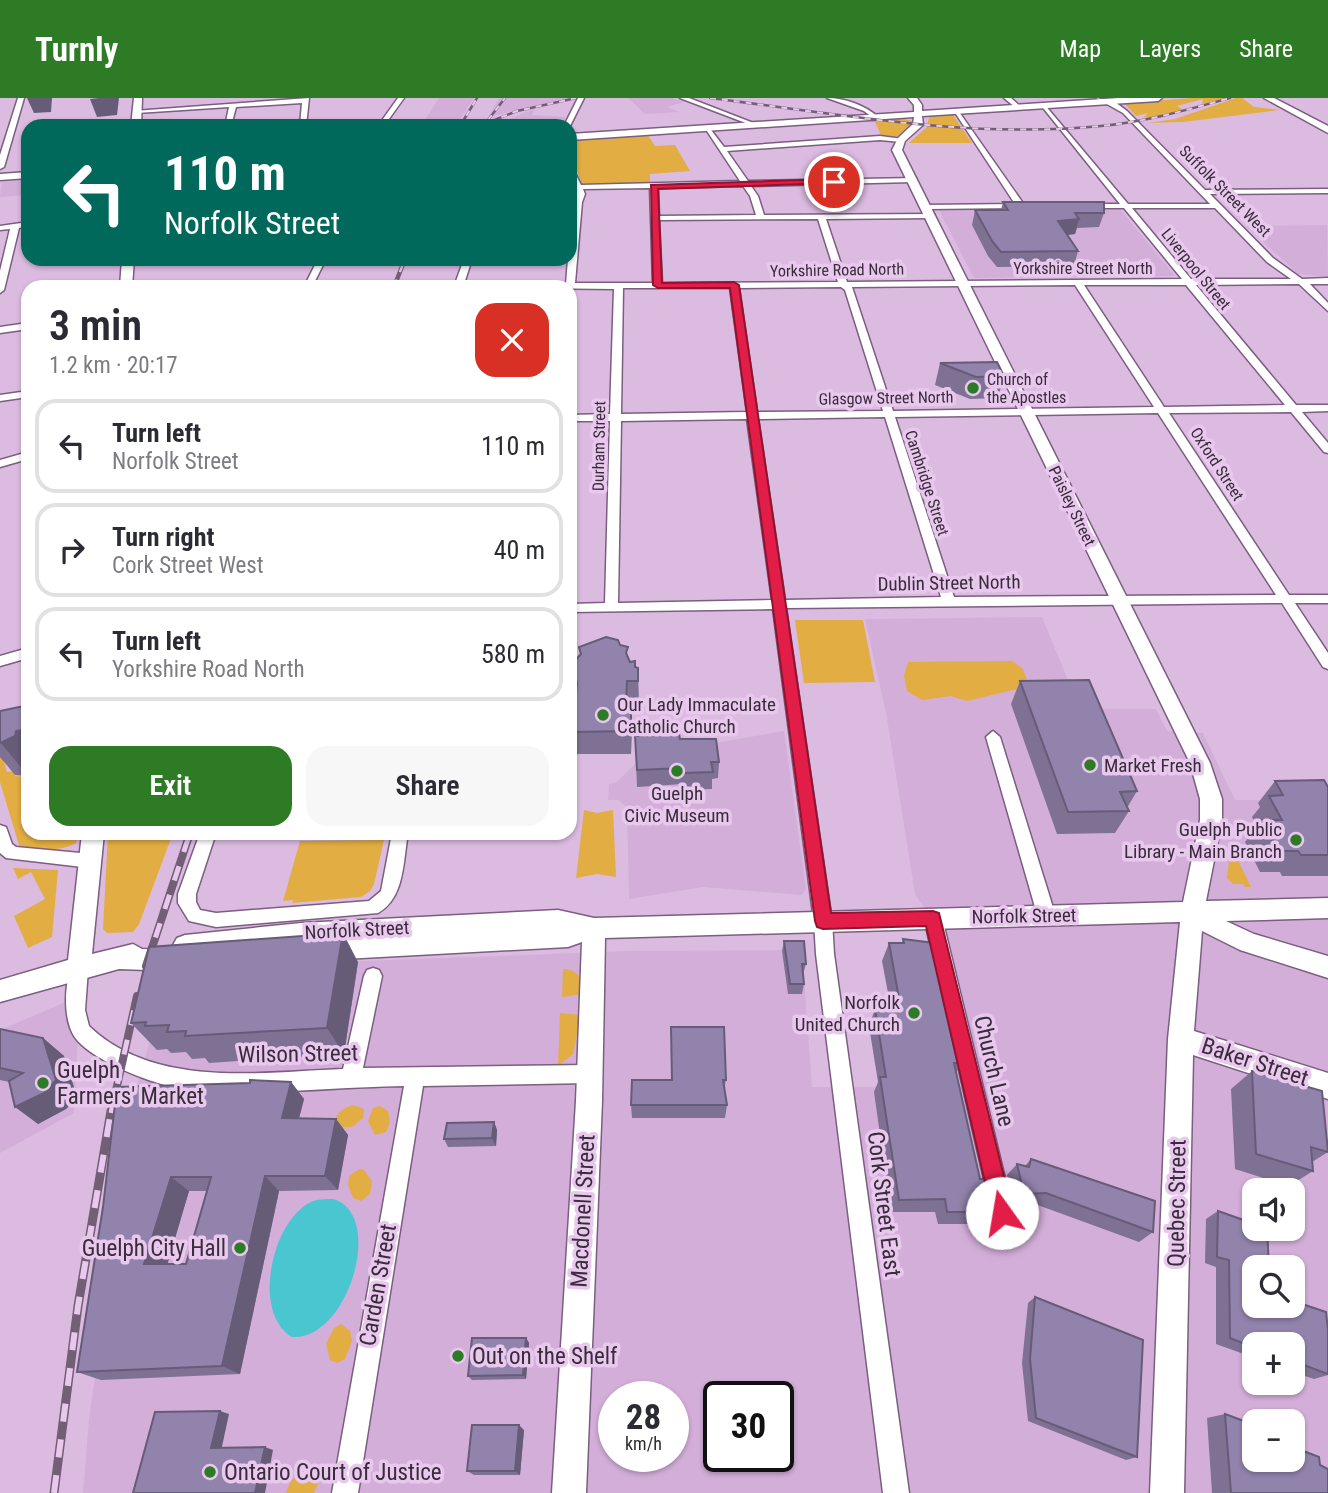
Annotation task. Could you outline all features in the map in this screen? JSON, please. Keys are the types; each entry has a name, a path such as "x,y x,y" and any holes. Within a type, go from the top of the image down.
{"main road":[{"path":"137,119 138,98"},
{"path":"901,140 917,127 919,105 912,98"},
{"path":"577,137 1158,98"},
{"path":"1268,98 1328,130"},
{"name":"Paisley Street","path":"901,140 897,150 1200,763 1208,789 1211,820 1192,914"},
{"path":"0,177 21,176"},
{"path":"79,969 92,840"},
{"name":"Norfolk Street","path":"0,991 120,959 174,960 568,937 594,928 1046,914 1192,914 1328,908"},
{"path":"1192,914 1248,943 1328,967"},
{"name":"Quebec Street","path":"1167,1493 1181,1039 1192,914"},
{"name":"Macdonell Street","path":"569,1493 590,1074 594,928"},
{"name":"Baker Street","path":"1181,1039 1328,1086"}],"street":[{"path":"0,167 21,98"},
{"path":"386,119 401,98"},
{"path":"570,119 581,98"},
{"path":"683,98 753,124"},
{"path":"830,98 866,110 876,117"},
{"path":"1007,98 1018,107"},
{"path":"138,111 305,99 304,119"},
{"name":"Suffolk Street West","path":"1103,100 1125,112 1269,258 1328,308"},
{"path":"230,119 233,105"},
{"name":"Liverpool Street","path":"1042,106 1328,450"},
{"path":"957,111 1020,206"},
{"path":"708,128 746,183 761,217"},
{"path":"722,149 880,138 901,140"},
{"path":"577,183 654,187 913,180"},
{"path":"654,187 658,285"},
{"path":"1203,192 1328,191"},
{"path":"655,218 821,217 1033,206"},
{"path":"1072,206 1216,206"},
{"name":"Cambridge Street","path":"821,217 843,284 849,289 949,601"},
{"path":"0,290 15,226"},
{"path":"0,228 21,226"},
{"name":"Yorkshire Street North","path":"964,283 1328,281"},
{"name":"Oxford Street","path":"1077,282 1328,664"},
{"name":"Yorkshire Road North","path":"577,286 964,283"},
{"name":"Cork Street East","path":"734,285 823,921 895,1493"},
{"name":"Durham Street","path":"611,607 619,286"},
{"path":"0,330 21,327"},
{"path":"0,398 21,395"},
{"name":"Glasgow Street North","path":"577,418 1328,408"},
{"path":"0,464 21,457"},
{"name":"Dublin Street North","path":"577,608 949,601 1328,599"},
{"path":"0,661 21,655"},
{"path":"993,737 1046,914"},
{"path":"0,832 5,848 12,853 91,860"},
{"path":"206,840 187,894 191,911 202,918 239,920 372,908 384,901 389,893 399,840"},
{"name":"Church Lane","path":"933,918 1008,1236"},
{"name":"Wilson Street","path":"79,969 77,1012 80,1030 90,1040 152,1070 180,1079 590,1074"},
{"path":"351,1078 373,976"},
{"name":"Carden Street","path":"345,1493 415,1077"}],"shaded area":[{"path":"439,98 474,98 460,119 426,119"},
{"path":"499,98 567,98 488,117"},
{"path":"628,98 671,98 684,102 667,107 679,112 645,114"},
{"path":"1194,98 1226,98 1202,104 1203,99 1177,106 1185,111 1152,118 1144,117 1148,113 1136,116 1124,103"},
{"path":"1242,98 1254,107 1280,110 1183,122 1148,123 1175,119"},
{"path":"535,108 532,115 566,117 565,119 510,119"},
{"path":"953,115 972,143 909,143 927,127 929,117"},
{"path":"900,118 912,121 912,126 899,135 887,137 882,137 875,122 854,120"},
{"path":"647,134 655,146 675,145 690,171 650,174 650,185 582,184 577,171 577,139"},
{"path":"21,180 21,196 0,197 2,182"},
{"path":"939,210 1121,210 1175,276 974,278"},
{"path":"1327,225 1328,277 1298,274 1246,226"},
{"path":"1042,617 1080,709 1156,709 1167,731 1203,733 1235,800 1313,800 1328,815 1328,1493 83,1493 89,1419 137,1086 171,968 628,951 802,950 812,1087 980,1087 949,946 915,894 886,712 865,619"},
{"path":"795,620 863,620 875,682 804,683"},
{"path":"1012,661 1023,669 1029,686 967,701 951,696 922,700 907,691 904,676 908,662"},
{"path":"784,731 806,889 802,895 703,887 629,899 627,807 618,800 608,800 609,784 617,782 638,761 672,740 708,739 709,744"},
{"path":"0,748 7,772 15,771 15,776 21,776 21,840 77,840 76,843 47,850 19,845 0,782"},
{"path":"584,810 597,813 613,810 616,877 597,874 576,878"},
{"path":"108,840 170,840 139,924 133,932 107,933 103,929"},
{"path":"384,840 374,884 370,891 361,897 292,903 293,900 283,901 300,841"},
{"path":"1231,845 1251,887 1233,884 1227,878"},
{"path":"13,868 58,870 52,937 28,948 14,916 45,899 31,872 18,879"},
{"path":"563,969 573,971 579,976 582,994 562,997"},
{"path":"80,996 74,1113 0,1153 0,1030"},
{"path":"560,1013 581,1015 573,1054 558,1066"},
{"path":"353,1105 364,1109 363,1118 352,1127 339,1127 335,1122 337,1116"},
{"path":"380,1106 388,1111 390,1122 386,1132 375,1135 368,1121 373,1108"},
{"path":"359,1169 364,1170 372,1181 370,1194 361,1201 353,1198 348,1185 349,1176"},
{"path":"333,1199 349,1209 357,1227 358,1250 353,1275 344,1299 329,1319 312,1333 292,1337 279,1325 272,1308 270,1288 277,1246 297,1212 311,1202"},
{"path":"341,1324 350,1331 352,1341 345,1359 337,1363 330,1360 326,1344 334,1328"},
{"path":"315,1466 320,1468 322,1474 314,1493 286,1493 296,1475"}],"building":[{"path":"1003,202 1104,202 1104,213 1075,213 1079,219 1058,221 1078,251 1001,252 975,210 1008,210"},
{"path":"997,362 1004,376 976,377 940,363"},
{"name":"Our Lady Immaculate Catholic Church","path":"606,637 618,640 620,645 628,647 626,653 630,662 635,661 635,667 638,668 638,681 627,681 626,704 631,704 631,731 577,732 577,658 581,654 579,647"},
{"path":"1089,680 1137,791 1120,792 1129,811 1068,812 1020,681"},
{"path":"21,707 21,730 0,743 0,711"},
{"path":"679,734 680,739 716,739 719,762 711,762 713,772 684,773 683,768 637,770 635,736"},
{"path":"1324,780 1328,787 1328,855 1301,855 1298,851 1278,851 1262,820 1282,820 1269,796 1283,795 1275,781"},
{"path":"343,933 327,1028 185,1036 186,1031 167,1032 169,1025 145,1026 146,1022 131,1023 149,947"},
{"path":"903,939 934,943 948,1008 954,1008 958,1022 953,1023 962,1063 954,1063 980,1179 995,1179 1003,1212 947,1212 945,1199 899,1200 880,1077 886,1077 875,1009 901,1009 889,943 904,943"},
{"path":"784,941 804,941 804,984 790,984"},
{"path":"671,1027 724,1027 726,1080 723,1080 727,1105 631,1105 632,1080 672,1080"},
{"path":"0,1029 43,1038 56,1080 44,1093 15,1107 9,1081 23,1073 0,1068"},
{"path":"1252,1071 1322,1091 1328,1152 1311,1147 1313,1171 1256,1154"},
{"name":"Guelph City Hall","path":"250,1080 291,1082 282,1118 336,1119 325,1176 265,1176 222,1366 77,1372 103,1207 117,1087 250,1083","holes":["171,1177 211,1177 186,1264 144,1264"]},
{"path":"494,1122 492,1138 444,1139 447,1123"},
{"path":"1031,1159 1155,1201 1153,1232 1046,1193 1024,1194 1017,1164 1029,1167"},
{"path":"1218,1211 1242,1219 1242,1241 1268,1241 1268,1255 1242,1255 1242,1318 1305,1318 1305,1305 1326,1312 1328,1374 1305,1365 1305,1332 1242,1332 1242,1343 1230,1338 1229,1260 1217,1257"},
{"path":"1035,1297 1143,1340 1137,1457 1036,1418 1030,1359"},
{"path":"472,1338 526,1338 523,1375 468,1376"},
{"name":"Ontario Court of Justice","path":"220,1411 211,1448 265,1447 255,1493 133,1493 155,1412"},
{"path":"1225,1414 1242,1420 1242,1472 1305,1472 1305,1452 1319,1457 1320,1465 1328,1469 1328,1493 1231,1493"},
{"path":"472,1425 519,1425 515,1471 467,1471"}],"railway":[{"path":"464,119 477,98"},
{"path":"489,119 505,98"},
{"path":"497,119 517,111 576,98"},
{"path":"710,98 905,123 1003,129 1052,129 1134,122 1230,98"},
{"path":"397,280 402,266"},
{"path":"146,966 188,840"},
{"path":"111,1113 137,996"},
{"path":"54,1493 78,1306 111,1111"}],"place":[{"name":"Church of the Apostles","path":"973,388"},
{"name":"Our Lady Immaculate Catholic Church","path":"603,715"},
{"name":"Market Fresh","path":"1090,765"},
{"name":"Guelph Civic Museum","path":"677,771"},
{"name":"Guelph Public Library - Main Branch","path":"1296,840"},
{"name":"Norfolk United Church","path":"914,1013"},
{"name":"Guelph Farmers' Market","path":"43,1083"},
{"name":"Guelph City Hall","path":"240,1248"},
{"name":"Out on the Shelf","path":"458,1356"},
{"name":"Ontario Court of Justice","path":"210,1472"}],"route":[{"path":"834,182 654,187 658,285 734,285 823,921 933,918 1002,1213"}]}
